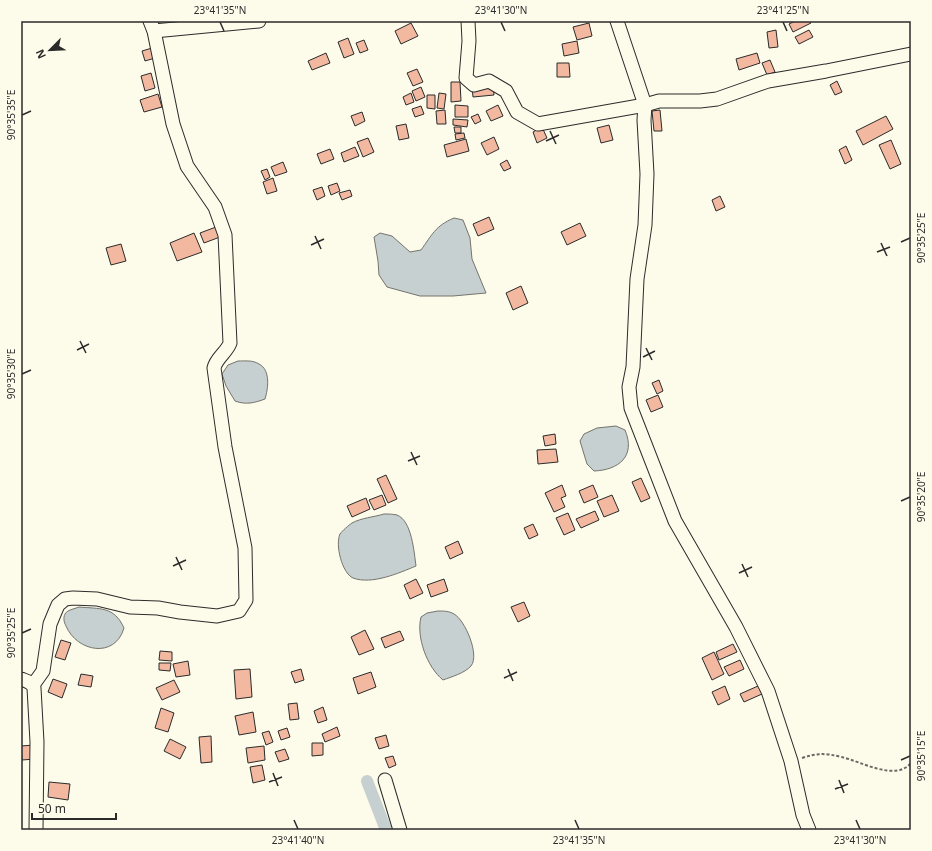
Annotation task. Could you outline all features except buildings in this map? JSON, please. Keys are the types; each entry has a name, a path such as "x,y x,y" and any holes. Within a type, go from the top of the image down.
{"street":[{"path":"36,830 37,742 27,682 43,671 50,624 58,605 64,599 97,599 130,607 158,608 217,616 239,611 246,600 245,548 225,447 214,368 215,363 230,343 225,235 215,207 187,166 173,124 152,26 259,21"},
{"path":"468,21 469,41 466,78 474,86 489,81 506,91 517,112 538,124 645,105 659,101 700,101 717,99 768,81 911,54"},
{"path":"617,21 645,105 644,120 647,174 645,225 636,279 633,366 629,387 631,408 675,521 736,627 768,691 791,761 803,815 809,830"},
{"path":"385,780 400,830"}],"path":[{"path":"791,761 816,753 842,757 886,771 899,771 909,766 911,763"}],"shaded area":[{"path":"454,218 463,220 470,238 472,259 486,293 453,296 420,296 387,287 379,275 374,237 380,233 392,236 410,252 421,250 431,235 442,224"},
{"path":"238,361 254,362 263,367 268,380 265,399 250,403 235,401 226,386 222,374 228,365"},
{"path":"616,426 625,430 628,439 627,454 623,460 611,468 594,471 587,464 580,441 584,434 597,428"},
{"path":"384,514 397,515 402,518 406,524 413,545 416,566 394,575 377,579 360,580 353,578 346,571 340,558 338,545 340,534 349,525 356,521"},
{"path":"79,607 100,609 111,612 116,616 124,628 119,638 113,644 105,648 87,646 78,642 71,635 64,622 64,618 67,612"},
{"path":"438,611 450,612 463,623 470,638 474,654 471,666 465,671 443,680 428,660 424,651 420,633 421,617 427,613"}],"waterway":[{"path":"367,781 386,830"}]}
